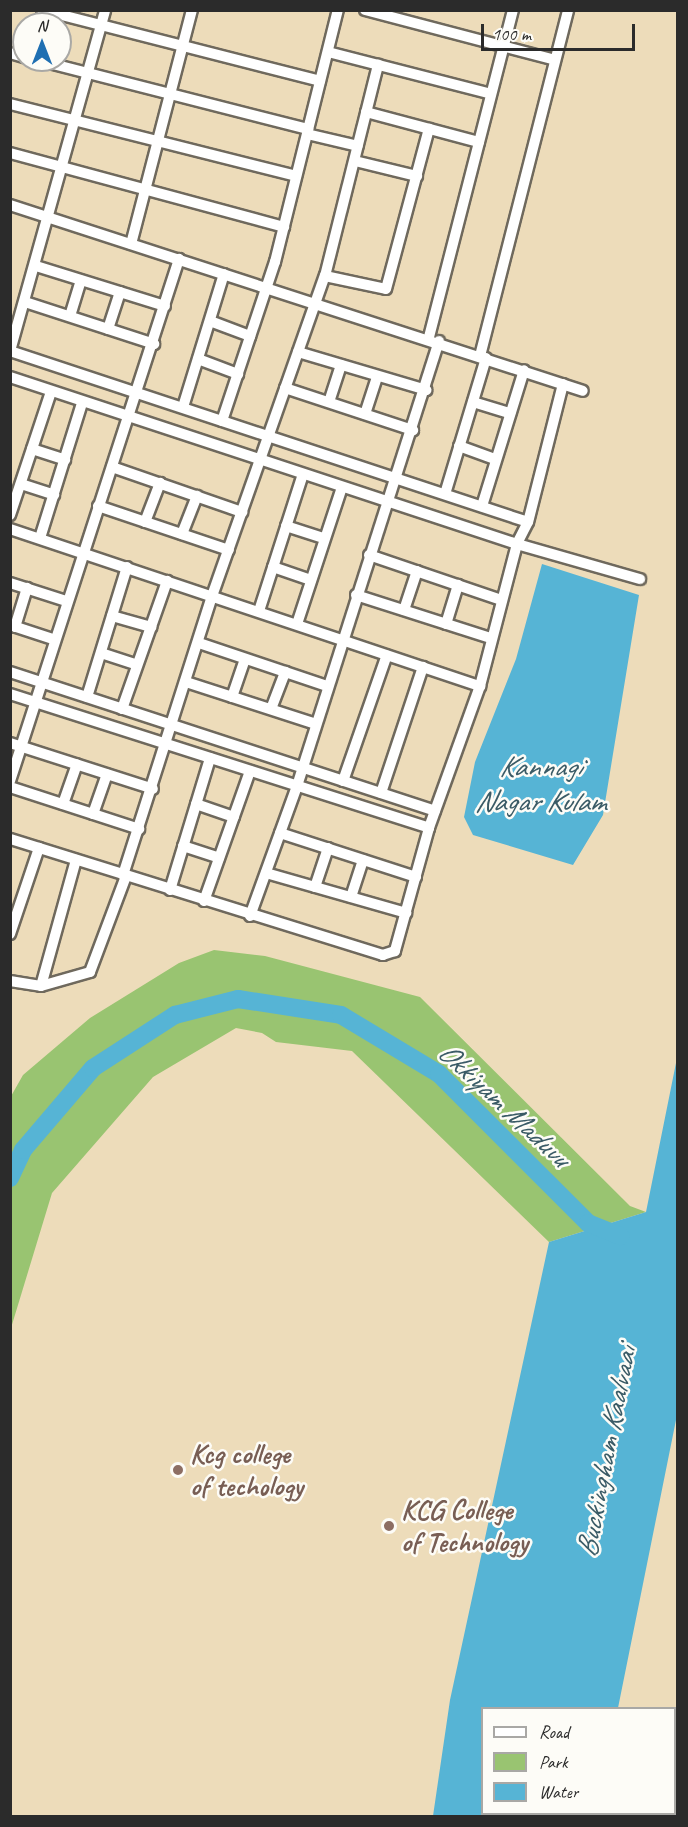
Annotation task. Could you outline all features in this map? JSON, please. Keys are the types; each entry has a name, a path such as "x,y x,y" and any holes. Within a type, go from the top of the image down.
{"street":[{"path":"42,10 320,81"},
{"path":"105,10 51,219 10,351 528,522"},
{"path":"131,244 192,10"},
{"path":"222,421 267,287 338,10"},
{"path":"365,10 555,60"},
{"path":"250,916 297,786 313,723 426,390 434,339 479,142 513,10"},
{"path":"445,494 473,402 568,10"},
{"path":"327,52 491,94"},
{"path":"10,981 41,986 90,972 168,745 172,725 212,596 325,276 378,65"},
{"path":"72,69 358,146"},
{"path":"10,104 296,176"},
{"path":"366,112 479,142"},
{"path":"325,276 386,289 429,129"},
{"path":"10,153 284,226"},
{"path":"355,161 417,176"},
{"path":"10,206 434,339 583,391"},
{"path":"10,780 16,745 34,702 82,552 128,418 139,393 179,259"},
{"path":"36,266 165,306"},
{"path":"183,407 224,274"},
{"path":"70,316 81,281"},
{"path":"108,329 120,292"},
{"path":"24,302 154,344"},
{"path":"210,321 250,336"},
{"path":"298,352 426,390"},
{"path":"198,359 238,374"},
{"path":"329,402 341,365"},
{"path":"482,506 524,370"},
{"path":"365,414 378,376"},
{"path":"10,377 82,403 517,544 640,579"},
{"path":"10,839 204,902 383,956 400,942 429,828 480,686 517,544 528,522 563,384"},
{"path":"285,388 413,430"},
{"path":"10,515 51,392"},
{"path":"473,402 510,413"},
{"path":"40,538 82,403"},
{"path":"459,446 495,459"},
{"path":"32,449 65,460"},
{"path":"112,467 242,512"},
{"path":"259,611 303,474"},
{"path":"145,522 160,483"},
{"path":"21,484 54,495"},
{"path":"297,624 342,487"},
{"path":"182,534 197,496"},
{"path":"98,506 229,550"},
{"path":"286,526 324,538"},
{"path":"10,529 480,686"},
{"path":"369,555 501,600"},
{"path":"87,697 127,567"},
{"path":"273,567 311,580"},
{"path":"404,610 417,571"},
{"path":"122,709 167,581"},
{"path":"10,583 66,601"},
{"path":"446,624 458,585"},
{"path":"27,588 13,626 53,639"},
{"path":"356,595 491,638"},
{"path":"112,616 151,627"},
{"path":"199,643 327,686"},
{"path":"101,653 138,665"},
{"path":"343,781 387,655"},
{"path":"232,697 245,659"},
{"path":"381,793 423,667"},
{"path":"10,672 435,811"},
{"path":"271,709 285,672"},
{"path":"186,682 313,723"},
{"path":"10,694 429,828"},
{"path":"16,745 153,789"},
{"path":"170,890 210,758"},
{"path":"63,804 77,764"},
{"path":"204,902 250,771"},
{"path":"93,814 106,774"},
{"path":"10,787 139,828"},
{"path":"196,804 234,817"},
{"path":"280,833 416,877"},
{"path":"183,846 219,858"},
{"path":"10,934 39,848"},
{"path":"315,887 327,848"},
{"path":"41,986 76,860"},
{"path":"351,897 363,860"},
{"path":"266,873 406,913"}],"green space":[{"path":"214,950 265,956 420,997 630,1206 646,1212 549,1242 352,1051 276,1042 262,1033 236,1028 153,1077 52,1193 11,1328 10,1098 23,1075 90,1018 179,963"}],"water":[{"name":"Kannagi Nagar Kulam","path":"542,564 639,595 603,815 573,865 473,835 464,817 475,762 516,659"},
{"name":"Buckingham Kaalvaai","path":"677,1058 677,1415 618,1707 481,1707 481,1815 597,1816 433,1816 450,1700 549,1242 646,1212"}],"waterway":[{"name":"Okkiyam Maduvu","path":"10,1178 23,1150 93,1068 175,1015 238,999 341,1015 439,1074 588,1223 621,1236"}],"place":[{"name":"Kcg college of techology","path":"178,1470"},
{"name":"KCG College of Technology","path":"389,1526"}]}
